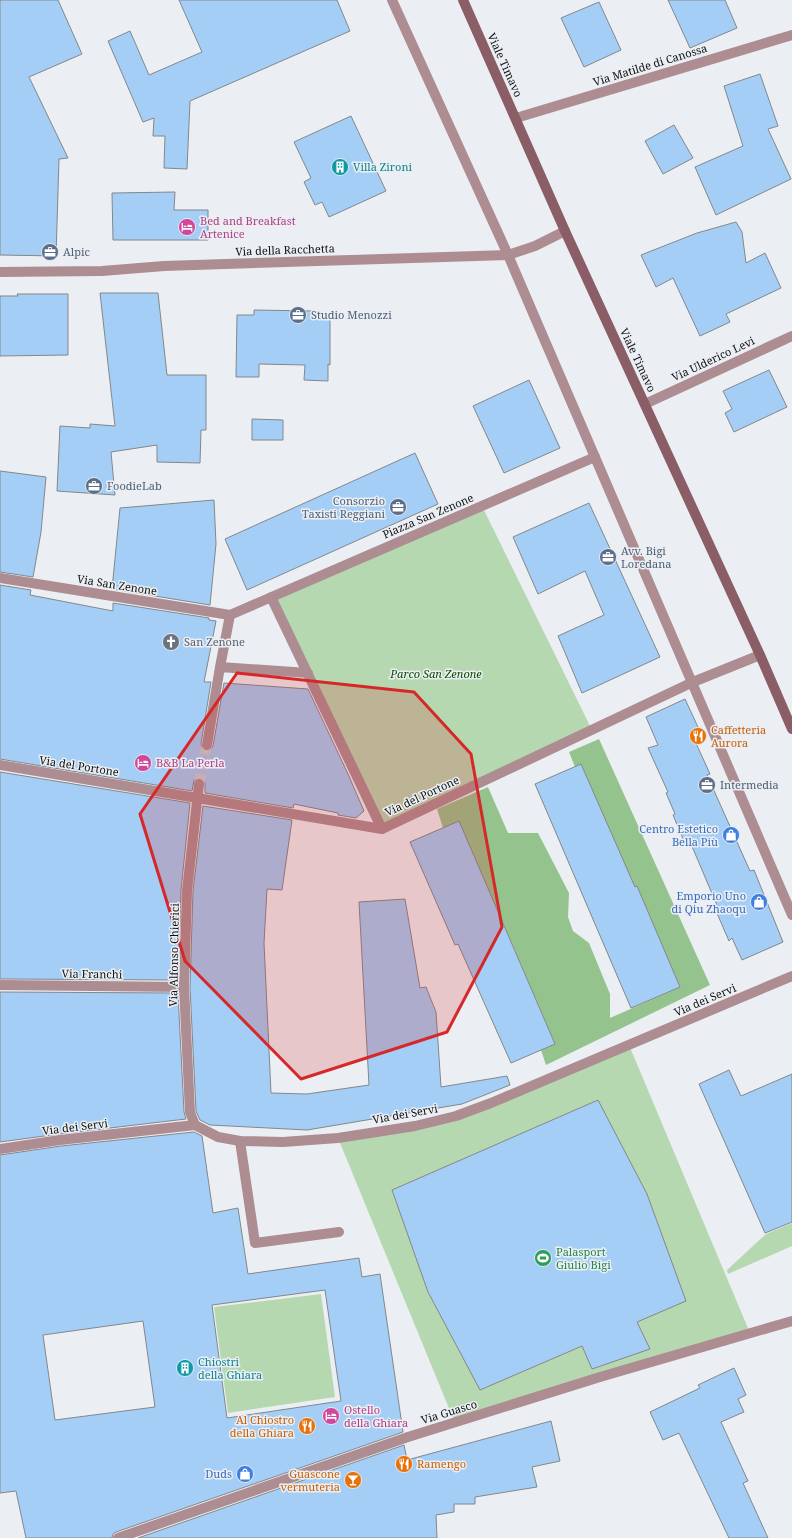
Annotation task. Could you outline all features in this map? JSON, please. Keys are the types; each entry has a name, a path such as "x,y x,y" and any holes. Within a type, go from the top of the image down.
{"main road":[{"name":"Viale Timavo","path":"464,0 565,231 760,655 792,729"}],"street":[{"path":"392,0 508,255 792,915"},
{"name":"Via Matilde di Canossa","path":"516,118 792,35"},
{"name":"Via della Racchetta","path":"0,272 102,271 164,266 508,255 535,246 565,231"},
{"name":"Via Ulderico Levi","path":"645,404 792,336"},
{"name":"Piazza San Zenone","path":"230,615 595,457"},
{"name":"Via San Zenone","path":"0,578 230,615"},
{"path":"271,597 382,829"},
{"path":"207,745 230,615"},
{"name":"Via del Portone","path":"0,765 382,829 693,682 760,655"},
{"path":"220,667 308,673"},
{"name":"Via Alfonso Chierici","path":"195,1125 190,1112 184,987 187,891 199,784"},
{"name":"Via dei Servi","path":"0,1150 60,1140 195,1125 218,1137 240,1141 283,1142 338,1138 415,1126 456,1116 792,976"},
{"name":"Via Franchi","path":"0,985 184,987"},
{"path":"240,1141 255,1244 339,1232"},
{"name":"Via Guasco","path":"118,1538 408,1437 600,1377 792,1321"}],"highlighted area":[{"path":"237,673 414,692 471,754 502,927 447,1032 301,1079 185,961 140,814"}],"green space":[{"name":"Parco San Zenone","path":"482,506 592,730 382,829 271,597"},
{"path":"599,739 710,985 546,1065 541,1050 555,1044 459,821 443,828 437,809 488,787 508,833 538,833 569,893 568,917 573,931 589,943 610,994 610,1018 680,987 637,887 628,890 626,867 581,765 575,767 569,752"},
{"path":"629,1045 750,1333 455,1423 338,1138 456,1116"},
{"path":"792,1223 792,1246 728,1274 727,1270 766,1234"},
{"path":"321,1294 335,1397 228,1413 214,1307"}],"building":[{"path":"0,0 58,0 82,54 29,77 68,158 59,159 56,256 0,255"},
{"path":"179,0 337,0 350,31 190,101 187,169 164,168 165,136 153,136 154,118 143,122 108,41 130,31 149,75 202,52"},
{"path":"668,0 725,0 737,28 690,48"},
{"path":"599,2 621,50 584,67 561,18"},
{"path":"760,74 778,126 768,129 791,179 716,215 695,167 743,146 724,86"},
{"name":"Villa Zironi","path":"351,116 386,191 329,217 322,202 315,205 304,182 311,178 294,142"},
{"path":"674,125 693,158 663,174 645,141"},
{"path":"175,192 174,210 208,210 208,240 113,240 112,193"},
{"path":"736,222 742,232 746,263 765,253 781,288 726,314 730,322 700,336 673,278 656,287 641,255 697,233"},
{"path":"100,293 158,293 167,375 206,375 206,430 201,430 200,463 157,462 157,445 111,452 115,495 57,491 60,426 90,428 90,424 115,426"},
{"path":"17,294 68,294 68,355 0,356 0,296 18,296"},
{"path":"254,310 313,311 313,316 330,317 330,365 328,364 328,381 304,380 305,365 259,364 259,377 236,377 237,315 254,315"},
{"path":"769,370 787,407 734,432 725,413 732,409 723,391"},
{"path":"529,380 560,448 504,473 473,406"},
{"path":"252,419 283,420 283,440 252,440"},
{"path":"415,453 438,504 247,590 225,539"},
{"path":"0,471 46,477 41,532 33,577 0,572"},
{"path":"214,500 216,544 210,605 112,589 120,508"},
{"path":"589,503 660,657 582,693 558,636 604,615 585,571 538,594 513,537"},
{"path":"0,585 31,590 30,595 113,611 113,603 209,618 209,620 216,621 204,682 211,682 201,744 203,750 209,751 213,746 224,683 308,689 364,811 356,818 294,804 293,808 205,793 205,782 200,778 194,780 192,791 0,759"},
{"path":"685,699 703,738 695,741 710,774 707,775 750,871 754,870 783,942 742,960 732,938 729,941 716,911 719,910 691,844 686,846 673,815 675,814 666,793 668,792 648,748 658,745 646,717"},
{"path":"581,764 635,887 637,886 680,987 631,1008 535,784"},
{"path":"0,772 190,803 181,890 178,980 0,979"},
{"path":"203,806 292,820 282,890 267,889 264,943 271,1093 307,1094 369,1085 359,902 405,899 420,988 426,987 436,1012 441,1087 507,1076 510,1085 462,1104 307,1130 210,1125 200,1120 196,1111 190,987 193,891"},
{"path":"459,821 555,1044 511,1063 458,944 455,945 410,842"},
{"path":"0,992 178,993 184,1112 186,1119 0,1142"},
{"path":"729,1070 741,1096 792,1074 792,1222 765,1233 699,1084"},
{"name":"Palasport Giulio Bigi","path":"598,1100 647,1194 686,1301 637,1322 650,1349 592,1369 582,1346 480,1390 428,1292 392,1190"},
{"path":"194,1132 202,1136 213,1213 238,1208 248,1274 359,1258 362,1277 380,1274 403,1432 116,1532 113,1534 112,1538 26,1538 16,1491 0,1493 0,1155 61,1146","holes":["325,1290 341,1401 227,1418 212,1305","143,1321 155,1407 55,1420 43,1335"]},
{"path":"734,1368 746,1395 738,1399 744,1412 721,1422 748,1481 743,1483 768,1538 729,1538 679,1433 663,1440 650,1412 700,1388 698,1385"},
{"path":"551,1421 560,1461 532,1467 537,1487 475,1497 475,1504 454,1504 454,1512 436,1515 437,1538 138,1538 404,1445 407,1460"}],"tunnel":[{"path":"199,784 207,745"}],"place":[{"name":"Villa Zironi","path":"340,167"},
{"name":"Bed and Breakfast Artenice","path":"187,227"},
{"name":"Alpic","path":"50,252"},
{"name":"Studio Menozzi","path":"298,315"},
{"name":"FoodieLab","path":"94,486"},
{"name":"Consorzio Taxisti Reggiani","path":"398,507"},
{"name":"Avv. Bigi Loredana","path":"608,557"},
{"name":"San Zenone","path":"171,642"},
{"name":"Caffetteria Aurora","path":"698,736"},
{"name":"B&B La Perla","path":"143,763"},
{"name":"Intermedia","path":"707,785"},
{"name":"Centro Estetico Bella Più","path":"731,835"},
{"name":"Emporio Uno di Qiu Zhaoqu","path":"759,902"},
{"name":"Palasport Giulio Bigi","path":"543,1258"},
{"name":"Chiostri della Ghiara","path":"185,1368"},
{"name":"Ostello della Ghiara","path":"331,1416"},
{"name":"Al Chiostro della Ghiara","path":"307,1426"},
{"name":"Ramengo","path":"404,1464"},
{"name":"Duds","path":"245,1474"},
{"name":"Guascone vermuteria","path":"353,1480"}]}
